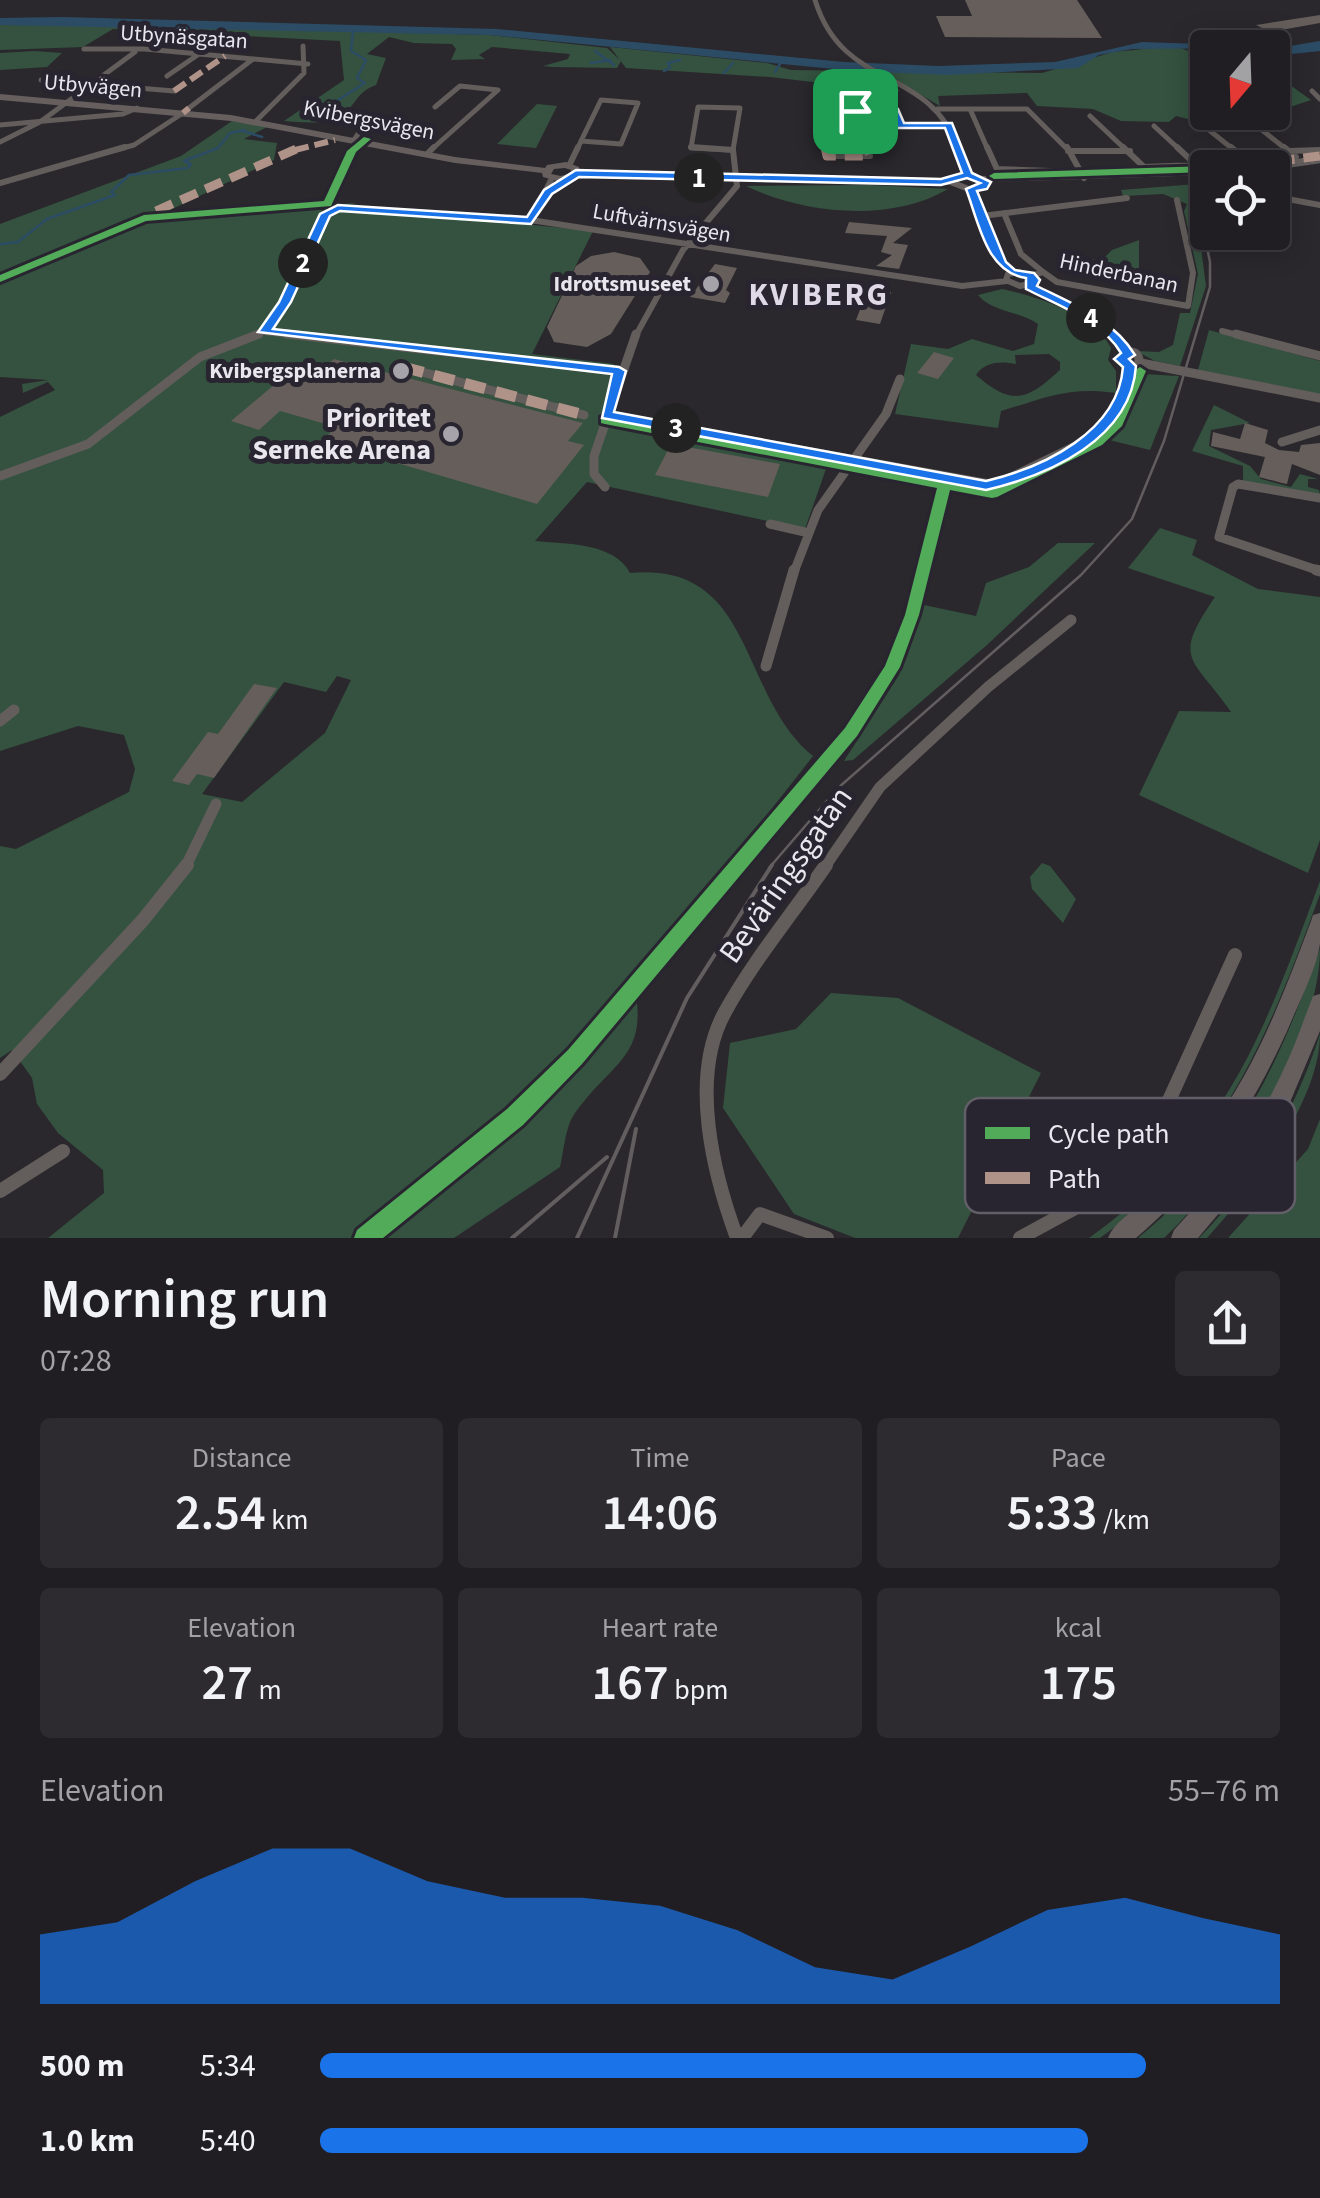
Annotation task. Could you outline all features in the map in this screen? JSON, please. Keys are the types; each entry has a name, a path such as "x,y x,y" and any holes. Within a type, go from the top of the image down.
{"street":[{"path":"815,0 826,37 843,52 937,109 949,125 968,175"},
{"name":"Utbynäsgatan","path":"84,49 200,53 281,62 308,64 304,49 281,62"},
{"path":"0,142 40,122 135,52"},
{"path":"167,76 200,53"},
{"path":"0,184 134,145 253,59"},
{"path":"256,121 269,103 295,85 308,64"},
{"path":"41,80 174,91"},
{"path":"427,154 498,90 460,86 435,108"},
{"path":"1316,90 1320,99"},
{"name":"Utbyvägen","path":"0,96 186,110"},
{"path":"573,170 581,142 601,100 638,103 621,144 581,142"},
{"path":"0,125 124,114 137,108"},
{"path":"604,487 593,466 619,371 647,305 685,246 737,186 734,150 740,108 698,108 691,148 734,150"},
{"path":"901,126 894,110 852,109 860,126 870,156 827,156 818,126 860,126 901,126 949,125"},
{"path":"937,109 1028,109 1052,130 1082,175"},
{"path":"970,109 997,169 1082,175"},
{"name":"Kvibergsvägen","path":"186,110 565,179 573,170"},
{"path":"1090,116 1144,167 1190,169"},
{"path":"354,140 365,124"},
{"path":"1154,126 1190,159"},
{"path":"1209,130 1232,150"},
{"path":"1262,130 1295,156 1320,158"},
{"path":"1290,157 1320,150"},
{"path":"1068,151 1130,151"},
{"path":"1290,172 1320,168"},
{"name":"Kvibergsvägen","path":"549,175 573,170 734,179 979,185 1190,171"},
{"name":"Kvibergsvägen","path":"953,182 968,175 979,185 1190,170"},
{"path":"548,192 549,175"},
{"path":"531,220 548,192 565,179"},
{"path":"979,185 982,216 997,258 1009,277 1029,281 1107,328 1133,361 1320,398"},
{"path":"982,216 1126,198"},
{"path":"1290,198 1320,205"},
{"name":"Hinderbanan","path":"1004,214 1023,257 1057,282 1186,310 1194,274 1177,200"},
{"name":"Luftvärnsvägen","path":"264,332 285,302 326,214 357,206 531,220 962,286 1009,277"},
{"name":"Hinderbanan","path":"1029,281 1043,272"},
{"path":"1009,277 1029,281"},
{"path":"1222,331 1320,356"},
{"path":"0,476 88,444 200,357 264,332 619,371"},
{"path":"607,415 986,485 1004,483 1076,449 1105,428 1125,397 1133,361"},
{"path":"403,367 584,415"},
{"path":"766,666 810,533 847,460 888,416 900,379"},
{"path":"1282,442 1320,430"},
{"path":"1320,498 1238,484 1233,487 1218,537 1320,571"},
{"path":"770,524 810,533"},
{"name":"Beväringsgatan","path":"740,1238 721,1195 706,1112 708,1074 723,1015 880,787 988,686 1071,620"},
{"path":"0,722 14,710"},
{"path":"0,1074 143,920 192,859 216,804"},
{"path":"1246,1098 1279,1033 1320,922"},
{"path":"1169,1098 1235,955"},
{"path":"1282,1098 1320,1003"},
{"path":"0,1191 63,1151"},
{"path":"1020,1238 1066,1213"},
{"path":"1120,1238 1147,1213"},
{"path":"1182,1238 1205,1213"},
{"path":"740,1238 760,1214 827,1238"}],"green space":[{"path":"0,25 489,35 607,48 621,61 617,68 552,67 543,66 568,59 570,54 492,47 479,55 485,59 451,60 456,49 452,44 414,43 389,37 367,54 386,58 376,85 362,93 341,116 299,122 284,121 344,80 340,41 113,29 83,47 0,50"},
{"path":"610,47 767,63 791,70 1042,73 1113,52 1178,47 1190,52 1190,120 1176,116 1169,122 1121,121 1093,109 1037,106 1027,93 938,96 940,106 901,83 893,86 900,91 889,91 770,77 626,68"},
{"path":"0,53 62,53 47,67 0,70"},
{"path":"1290,85 1311,100 1290,107"},
{"path":"537,104 557,106 536,148 497,144"},
{"path":"232,121 267,127 244,139 277,143 274,160 164,213 312,205 323,211 328,205 358,203 341,206 593,231 532,354 614,364 600,422 827,466 805,529 587,482 535,541 601,550 623,563 630,573 671,575 701,588 723,610 770,700 789,730 813,756 634,985 638,1009 632,1044 572,1119 560,1167 454,1238 48,1238 104,1193 103,1170 58,1133 37,1104 32,1078 12,1050 0,1058 0,846 16,849 129,792 135,769 124,735 78,726 0,751 0,417 55,390 48,382 23,393 22,384 48,380 0,377 0,224 181,156","holes":["337,676 351,680 325,733 242,802 202,794 284,682 326,692"]},
{"path":"1190,184 1190,238 1184,211 1187,204 1163,194 1123,196 1121,190"},
{"path":"746,186 948,189 900,207 847,211 794,203"},
{"path":"1139,240 1139,279 1072,267 1091,259 1101,261 1112,250"},
{"path":"1193,250 1201,250 1206,286 1180,366 1155,361 1136,351 1159,352 1173,345 1180,313 1190,313 1198,274"},
{"path":"1002,289 1016,292 1063,309 1092,326 1111,348 1108,360 1116,371 1116,393 1057,394 1001,411 998,428 895,414 911,344 948,349 972,339 1013,351 1034,344 1038,324 991,305 978,295","holes":["1049,354 1060,362 1060,370 1038,388 1020,396 1000,392 976,375 994,363 1016,364 1015,355"]},
{"path":"1209,330 1320,361 1320,394 1198,370"},
{"path":"1142,374 1179,376 1150,450 1105,439 1128,413"},
{"path":"1214,405 1250,423 1211,430 1209,446 1250,466 1261,479 1291,487 1300,474 1318,479 1308,479 1308,487 1319,490 1320,495 1243,482 1243,466 1192,451"},
{"path":"1160,528 1197,540 1192,555 1258,589 1320,597 1320,840 1308,873 1139,795 1179,711 1231,712 1197,668 1190,647 1201,618 1215,597 1128,568"},
{"path":"1058,543 1095,543 987,645 853,760 844,761 899,675 924,605 976,616 986,583 1029,567"},
{"path":"1042,863 1050,866 1076,899 1063,923 1032,889 1030,877"},
{"path":"1320,881 1320,894 1282,993 1238,1085 1230,1098 1223,1098 1259,1035"},
{"path":"1320,949 1316,986 1288,1065 1271,1098 1255,1098 1288,1032"},
{"path":"831,993 898,998 1041,1073 1028,1098 965,1098 965,1213 971,1213 958,1238 855,1238 794,1214 723,1108 730,1043 796,1029"},
{"path":"1320,1034 1309,1088 1295,1118 1295,1098"},
{"path":"1320,1119 1320,1238 1228,1238 1250,1213 1295,1213 1295,1163 1308,1149"},
{"path":"1121,1213 1132,1213 1100,1238 1089,1238"},
{"path":"1166,1213 1189,1213 1164,1238 1138,1238"},
{"path":"1228,1213 1207,1238 1199,1238"}],"water":[{"path":"0,18 497,29 844,62 938,66 1055,62 1142,42 1190,44 1190,49 1132,49 1099,55 1078,68 947,75 854,71 489,35 0,25"},
{"path":"1320,41 1320,51 1290,54 1290,46"}],"building":[{"path":"965,0 1077,0 1102,38 945,37 936,16 972,16"},
{"path":"1320,15 1320,23 1281,30 1256,25"},
{"path":"849,222 912,228 893,243 908,245 899,269 876,266 892,255 881,252 887,236 845,233"},
{"path":"614,252 640,258 650,272 611,334 587,347 554,342 547,327 576,266 591,256"},
{"name":"Idrottsmuseet","path":"715,264 737,268 726,290 730,293 725,303 690,297"},
{"path":"868,289 891,292 880,324 856,320"},
{"path":"934,352 954,358 938,379 917,373"},
{"name":"Prioritet Serneke Arena","path":"334,359 583,423 568,441 584,445 537,504 322,441 336,427 280,411 259,430 231,421 293,369 315,375"},
{"path":"1245,423 1268,430 1265,443 1279,450 1299,452 1301,445 1320,443 1320,475 1292,464 1287,484 1259,477 1265,457 1211,446 1213,432 1240,439"},
{"path":"671,444 780,464 768,497 655,475"},
{"path":"254,684 277,688 214,778 197,774 189,785 172,781 208,732 218,734"}],"waterway":[{"path":"319,111 340,106 338,100 365,83 357,78 366,60 351,51 353,32"},
{"path":"595,51 608,60"},
{"path":"775,72 783,59"},
{"path":"591,63 608,60"},
{"path":"608,60 614,65"},
{"path":"664,71 670,68 668,63 680,60"},
{"path":"724,73 733,63"},
{"path":"0,244 18,242 47,219 115,195 111,192 129,175 188,168 191,164 184,161 218,148 230,133 244,130"},
{"path":"243,131 262,137"}],"tram line":[{"path":"1290,166 1320,162"},
{"path":"769,868 838,788 1081,575 1132,519 1164,441 1210,287 1208,250"},
{"path":"577,1238 687,998 772,865"},
{"path":"615,1238 636,1129"},
{"path":"512,1238 607,1157"}],"marked path":[{"path":"174,91 225,56"},
{"path":"183,113 189,108"},
{"path":"855,111 870,156 827,156 818,125 880,126"},
{"path":"156,211 304,146 335,140"},
{"path":"1290,160 1320,156"},
{"path":"403,367 584,415"}],"cycle path":[{"path":"0,279 144,218 328,204 352,151 367,139"},
{"path":"994,176 1190,170"},
{"path":"605,420 992,494 1097,442 1116,426 1140,371"},
{"path":"365,1238 515,1117 575,1057 851,732 892,667 912,615 944,487"}],"place":[{"name":"Idrottsmuseet","path":"711,284"},
{"name":"Kvibergsplanerna","path":"401,371"},
{"name":"Prioritet Serneke Arena","path":"451,434"}],"district":[{"name":"KVIBERG","path":"819,295"}],"route":[{"path":"855,111 860,126 901,126 940,125 949,125 968,175 957,176 953,182 941,182 576,174 548,192 531,220 357,206 338,208 326,214 279,314 264,332 619,371 607,415 986,485 1017,478 1098,434 1125,397 1128,384 1130,366 1120,359 1128,355 1118,338 1092,318 1028,286 1034,280 1030,275 1012,272 1001,264 972,189 984,187 986,182 968,175 952,132 949,125 901,126 894,110 855,111"}]}
